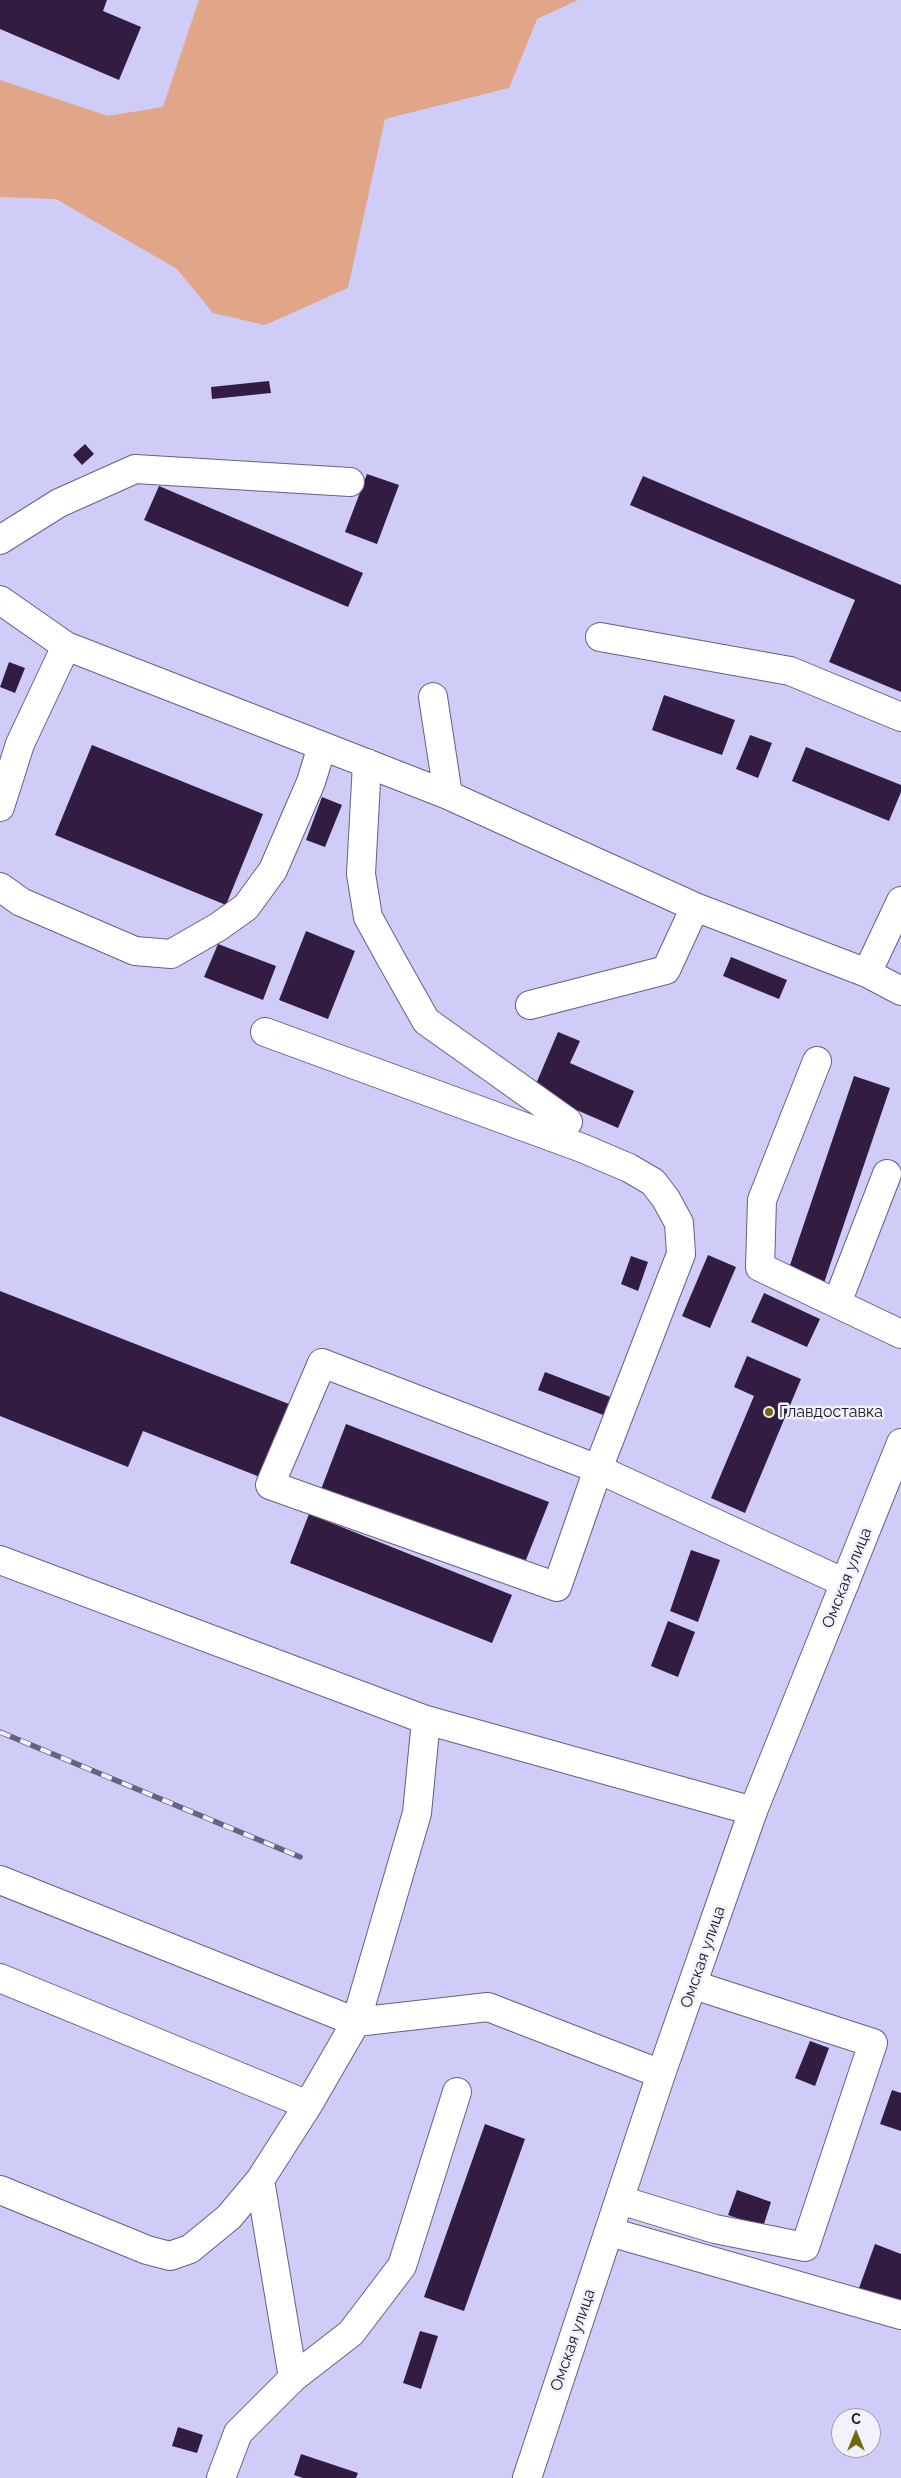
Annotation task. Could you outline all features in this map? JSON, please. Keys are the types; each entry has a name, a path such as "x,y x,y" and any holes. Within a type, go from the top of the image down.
{"main road":[{"path":"0,540 59,503 135,469 350,482"},
{"path":"0,600 66,646 448,795 695,907 867,973 901,991"},
{"path":"600,637 790,671 901,717"},
{"path":"0,807 20,744 66,646"},
{"path":"433,697 448,795"},
{"path":"0,887 21,902 135,951 171,954 218,927 246,907 273,870 311,782 322,746"},
{"path":"367,763 361,874 368,917 426,1022 568,1122"},
{"path":"867,973 901,901"},
{"path":"530,1005 666,970 695,907"},
{"path":"265,1032 582,1148 629,1168 653,1182 666,1198 679,1223 681,1254 598,1469 557,1587 270,1486 322,1363 598,1469 845,1583"},
{"path":"817,1061 762,1200 760,1267 901,1334"},
{"path":"837,1303 887,1174"},
{"name":"Омская улица","path":"527,2478 661,2074 694,1985 753,1811 901,1443"},
{"path":"0,1560 426,1720 753,1811"},
{"path":"0,2190 147,2250 170,2256 190,2249 229,2217 260,2180 308,2105 356,2022 417,1813 426,1720"},
{"path":"0,1880 356,2022 488,2007 661,2074"},
{"path":"0,1978 308,2105"},
{"path":"620,2200 714,2229 805,2248 874,2042 694,1985"},
{"path":"221,2478 238,2433 293,2378 350,2333 402,2266 457,2092"},
{"path":"260,2180 293,2378"},
{"path":"610,2232 901,2315"}],"shaded area":[{"path":"199,0 578,0 537,19 509,88 385,119 348,288 265,325 213,313 177,269 56,199 0,197 0,80 108,116 163,107"}],"building":[{"path":"0,0 107,0 103,11 141,27 119,80 0,29"},
{"path":"269,381 271,393 212,399 211,387"},
{"path":"85,444 94,454 82,465 73,455"},
{"path":"367,474 399,485 377,544 345,532"},
{"path":"643,476 901,585 901,692 829,662 855,600 630,505"},
{"path":"159,486 363,573 348,607 144,520"},
{"path":"9,662 25,668 15,693 0,687"},
{"path":"664,695 735,720 722,755 652,730"},
{"path":"750,735 772,743 758,778 736,769"},
{"path":"92,745 263,814 226,905 55,835"},
{"path":"806,747 901,785 901,792 889,821 792,781"},
{"path":"322,797 342,805 325,847 306,840"},
{"path":"306,931 355,951 328,1019 279,1000"},
{"path":"218,944 276,966 263,1000 204,977"},
{"path":"731,957 787,980 779,999 723,976"},
{"path":"558,1032 580,1041 570,1063 634,1091 618,1128 533,1091"},
{"path":"854,1076 890,1088 824,1283 788,1271"},
{"path":"708,1255 736,1267 710,1328 682,1316"},
{"path":"631,1256 648,1262 638,1291 621,1284"},
{"path":"0,1291 294,1406 265,1479 143,1431 128,1467 0,1416"},
{"path":"764,1293 820,1319 807,1347 751,1322"},
{"path":"747,1356 801,1379 745,1513 711,1498 754,1396 734,1387"},
{"path":"545,1372 613,1398 606,1416 538,1390"},
{"path":"346,1424 549,1502 522,1570 320,1492"},
{"path":"309,1514 512,1595 492,1643 290,1563"},
{"path":"691,1550 720,1560 698,1622 670,1611"},
{"path":"668,1621 695,1632 678,1677 651,1666"},
{"path":"810,2041 829,2048 815,2086 795,2078"},
{"path":"892,2090 901,2093 901,2131 880,2124"},
{"path":"485,2124 525,2139 464,2311 424,2297"},
{"path":"737,2190 771,2202 763,2227 728,2215"},
{"path":"875,2244 901,2254 901,2303 859,2288"},
{"path":"420,2331 438,2336 421,2389 403,2383"},
{"path":"178,2427 203,2435 197,2453 172,2446"},
{"path":"301,2454 358,2473 356,2478 303,2478 294,2475"}],"railway":[{"path":"0,1732 300,1857"}],"place":[{"name":"Главдоставка","path":"769,1412"}]}
